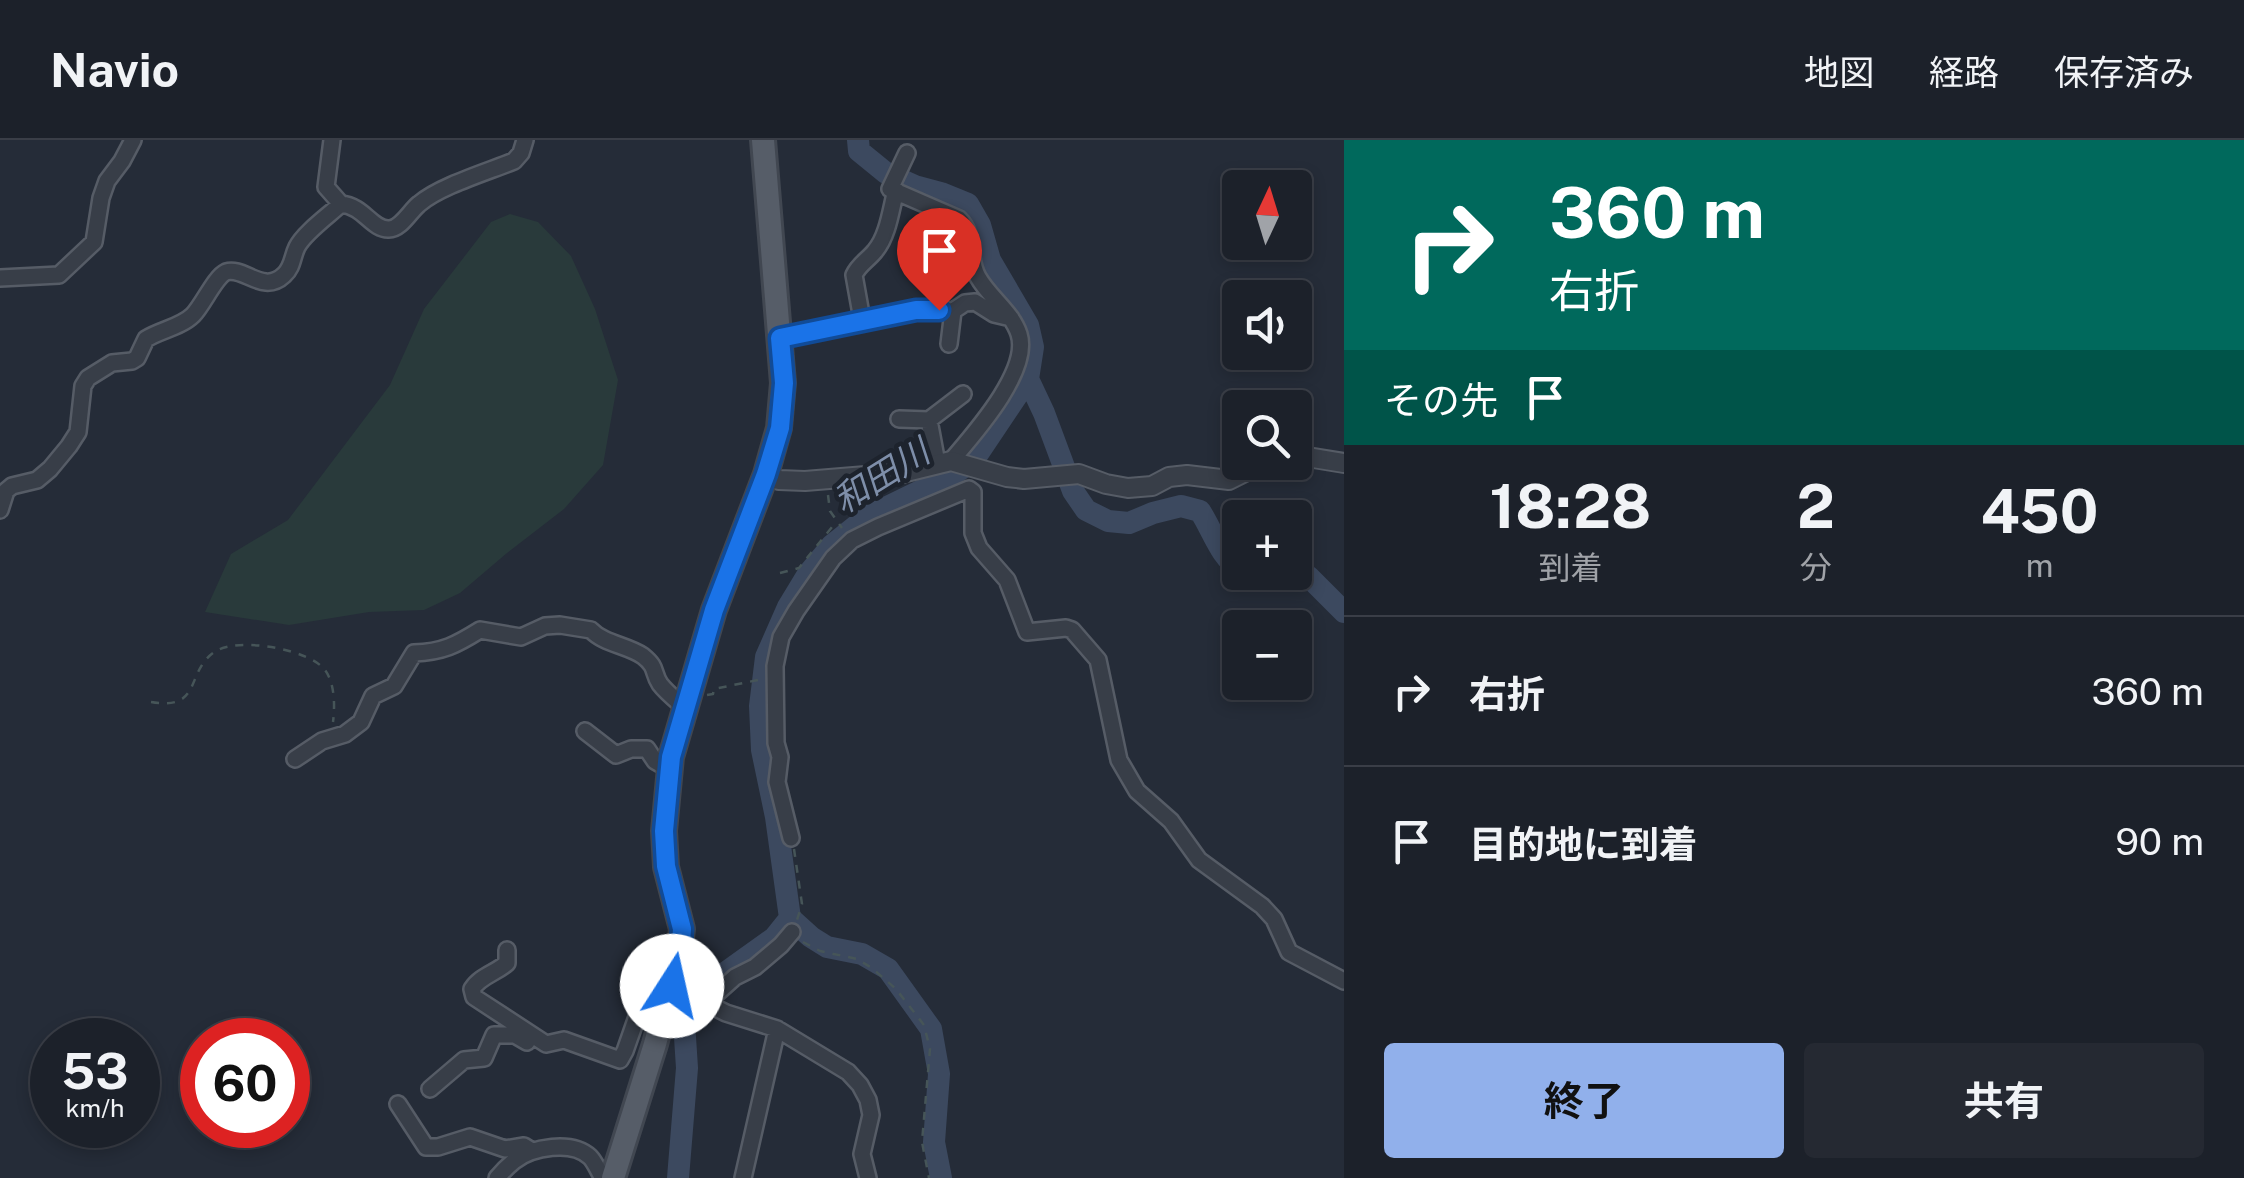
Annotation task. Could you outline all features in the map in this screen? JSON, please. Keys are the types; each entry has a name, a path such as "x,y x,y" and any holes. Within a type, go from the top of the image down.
{"main road":[{"path":"613,1178 680,955 682,929 666,866 664,831 669,770 685,702 714,610 780,428 784,383 764,140"}],"street":[{"path":"0,278 58,276 94,242 100,198 133,140"},
{"path":"332,140 326,187 341,204 364,212 377,226 388,230 436,193 514,162 526,140"},
{"path":"907,153 890,189 968,226 977,276 1020,334 1019,364 986,421 949,462"},
{"path":"858,322 862,314 856,268 876,250 884,235 896,190"},
{"path":"0,510 6,491 37,480 70,446 78,432 83,386 88,378 112,362 138,358 146,339 195,313 223,274 230,271 262,282 284,275 294,262 297,248 341,204"},
{"path":"780,338 916,310 953,311 975,302 994,314 1011,318"},
{"path":"949,344 953,311"},
{"path":"899,419 929,420 962,394"},
{"path":"929,420 949,462"},
{"path":"1312,458 1344,463"},
{"path":"766,474 779,480 826,480 902,473 949,462 1024,479 1079,474 1128,488 1152,486 1187,474 1222,479"},
{"path":"791,838 777,782 780,757 776,742 775,666 781,638 833,558 852,540 969,489 986,473"},
{"path":"969,489 974,492 973,533 979,548 1007,580 1027,632 1072,630 1098,660 1118,760 1137,791 1171,821 1199,860 1262,906 1274,919 1288,952 1344,981"},
{"path":"295,758 361,722 373,696 394,686 414,653 438,652 480,630 521,637 545,626 591,630 595,636 646,658 655,668 657,681 685,702"},
{"path":"585,730 616,755 646,749 669,770"},
{"path":"706,1002 781,946 792,932"},
{"path":"508,950 507,963 477,981 472,989 474,998 546,1044"},
{"path":"430,1089 464,1060 484,1058 494,1035 500,1034 514,1035 534,1047 564,1040 620,1060 645,994 672,988 726,1013 776,1028 848,1072 860,1085 871,1115 862,1154 868,1178"},
{"path":"743,1178 776,1028"},
{"path":"398,1104 426,1147 470,1137 505,1149 524,1146 532,1151"},
{"path":"496,1178 532,1151 556,1148 575,1149 590,1157 602,1178"}],"path":[{"path":"780,572 800,568 838,524 830,511 826,480"},
{"path":"151,702 168,705 184,700 202,664 214,652 241,644 266,647 316,662 327,672 335,702 330,739"},
{"path":"685,702 713,694 714,689 756,679"},
{"path":"791,838 801,889 800,913"},
{"path":"792,932 820,952 857,959 872,968 896,989 924,1025 930,1049 922,1142 928,1178"}],"shaded area":[{"path":"510,214 538,222 571,256 595,309 618,380 603,465 564,509 460,593 424,610 369,612 289,625 205,612 231,554 288,520 390,385 424,309 491,222"}],"waterway":[{"name":"和田川","path":"858,140 859,151 886,173 968,204 980,225 990,260 1028,325 1033,347 1028,379 973,461 867,517 832,545 808,574 766,657 760,706 762,750 790,918 827,947 862,954 888,969 931,1029 939,1074 934,1142 941,1178"},
{"path":"1028,379 1073,491 1086,510 1108,521 1129,523 1181,506 1200,511 1222,551"},
{"path":"1312,580 1344,612"},
{"path":"678,1178 687,1068 684,1022 690,1002 774,938 790,918"}],"route":[{"path":"672,986 682,929 666,866 664,831 671,757 714,610 780,428 784,383 780,338 916,310 939,310"}]}
